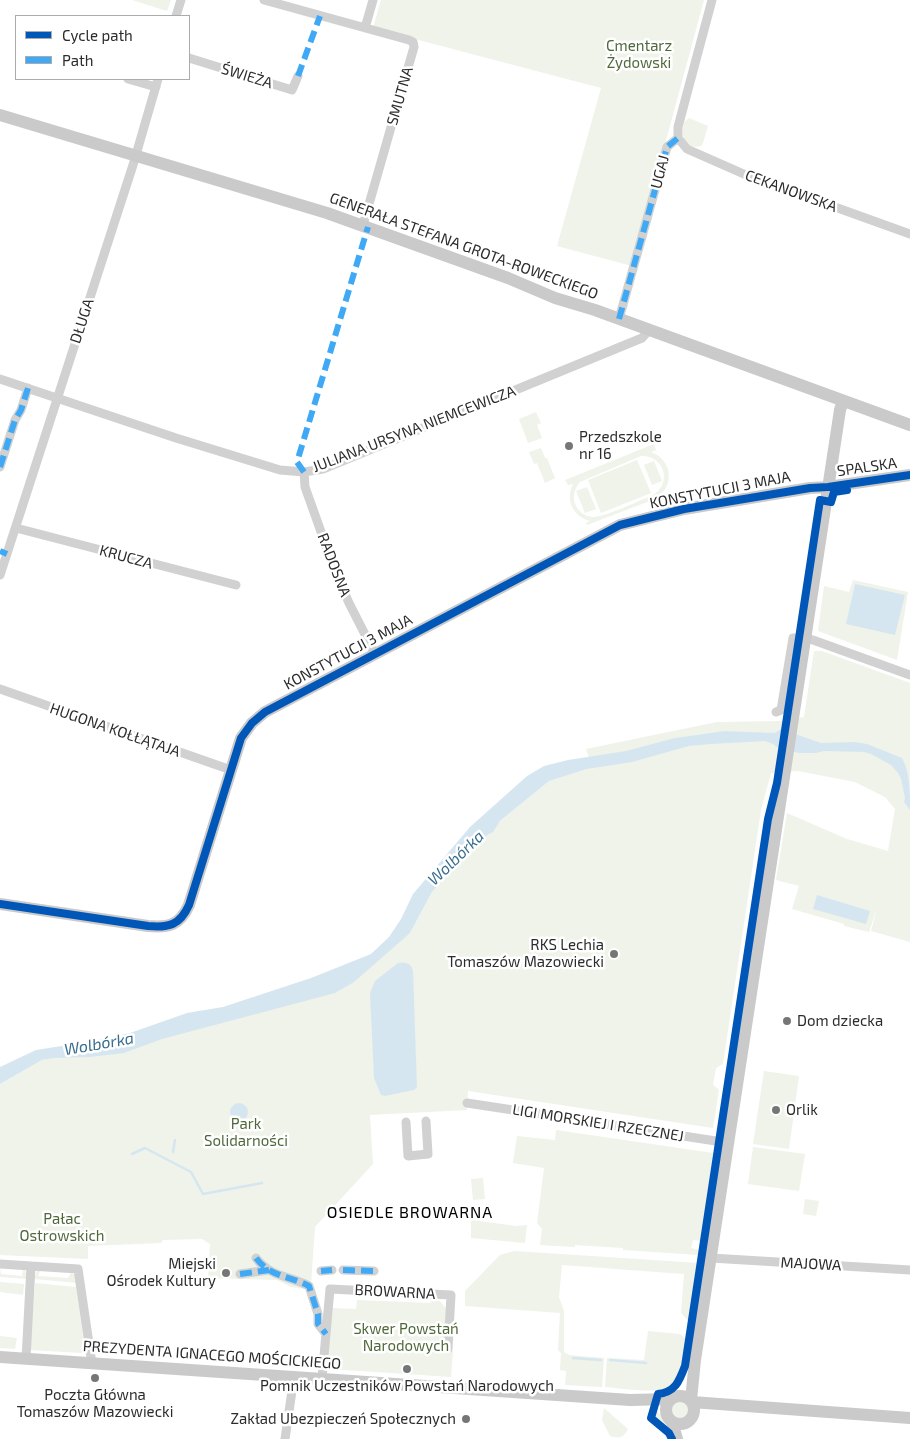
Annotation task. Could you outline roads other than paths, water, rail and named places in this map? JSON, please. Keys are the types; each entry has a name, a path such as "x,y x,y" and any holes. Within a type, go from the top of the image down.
{"street":[{"path":"176,15 181,0"},
{"path":"264,0 365,28 373,0"},
{"name":"UGAJ","path":"619,319 666,148 678,138 678,127 712,0"},
{"name":"SMUTNA","path":"363,225 414,47 413,42 408,40 365,28"},
{"name":"ŚWIEŻA","path":"190,58 292,90 298,76"},
{"name":"DŁUGA","path":"0,575 4,552 16,528 157,83 135,80"},
{"name":"GENERAŁA STEFANA GROTA-ROWECKIEGO","path":"0,115 363,225 508,278 556,298 619,319 910,425"},
{"name":"CEKANOWSKA","path":"678,138 687,149 746,175 910,234"},
{"name":"JULIANA URSYNA NIEMCEWICZA","path":"0,378 176,438 280,470 304,472 322,469 642,338 649,330"},
{"path":"0,467 15,420 21,410 28,388"},
{"path":"684,1439 691,1410 695,1360 828,487 843,401"},
{"name":"RADOSNA","path":"304,472 305,487 336,571 349,603 375,654"},
{"name":"SPALSKA","path":"828,487 910,475"},
{"name":"KONSTYTUCJI 3 MAJA","path":"0,904 148,926 161,927 173,924 181,919 189,905 242,738 246,730 258,717 273,707 620,525 684,509 802,489 828,487"},
{"name":"KRUCZA","path":"16,528 236,586"},
{"path":"776,712 781,710 793,638 806,638 910,675"},
{"name":"HUGONA KOŁŁĄTAJA","path":"0,689 231,770"},
{"name":"LIGI MORSKIEJ I RZECZNEJ","path":"467,1103 728,1142"},
{"path":"406,1122 408,1156 428,1154 426,1121"},
{"name":"BROWARNA","path":"256,1258 260,1264 282,1277 310,1286 318,1314 318,1324 326,1334"},
{"name":"MAJOWA","path":"711,1258 910,1270"},
{"path":"0,1264 78,1269 92,1364"},
{"path":"26,1359 31,1266"},
{"path":"240,1274 269,1270"},
{"path":"321,1271 332,1270"},
{"name":"BROWARNA","path":"343,1270 374,1271"},
{"name":"BROWARNA","path":"322,1378 330,1289 451,1295 448,1349"},
{"name":"PREZYDENTA IGNACEGO MOŚCICKIEGO","path":"0,1358 630,1400 674,1398"},
{"path":"677,1439 666,1406 674,1398 695,1360"},
{"path":"285,1439 294,1377"},
{"path":"674,1398 686,1397 691,1410"},
{"name":"PREZYDENTA IGNACEGO MOŚCICKIEGO","path":"630,1400 654,1408 669,1418"},
{"path":"691,1410 742,1406 910,1418"},
{"path":"669,1418 682,1424 691,1410"}],"water":[{"path":"855,584 905,595 895,635 846,624"},
{"name":"Wolbórka","path":"781,729 821,743 855,742 867,744 902,758 908,776 910,810 904,802 905,798 898,773 891,765 864,752 824,751 799,753 780,749 765,741 711,744 689,746 632,762 587,769 549,781 500,821 493,832 480,839 432,892 410,933 354,982 335,993 162,1039 124,1053 42,1060 0,1084 0,1067 36,1050 130,1033 187,1013 223,1007 311,978 371,954 389,937 401,919 413,894 470,827 527,776 544,766 568,760 626,751 675,738 725,731 775,733"},
{"path":"817,895 870,911 866,924 813,909"},
{"path":"398,963 408,964 413,971 417,1087 414,1090 385,1096 381,1095 374,1078 370,993 375,981"},
{"path":"239,1103 245,1106 248,1112 245,1118 239,1121 233,1118 230,1112 233,1106"}],"waterway":[{"path":"173,1152 175,1140"},
{"path":"132,1154 145,1148 191,1172 203,1194 262,1183"},
{"path":"573,1358 601,1360"},
{"path":"610,1360 646,1363"}],"place":[{"name":"Przedszkole nr 16","path":"569,446"},
{"name":"RKS Lechia Tomaszów Mazowiecki","path":"614,954"},
{"name":"Dom dziecka","path":"787,1021"},
{"name":"Orlik","path":"776,1110"},
{"name":"Miejski Ośrodek Kultury","path":"226,1273"},
{"name":"Pomnik Uczestników Powstań Narodowych","path":"407,1369"},
{"name":"Poczta Główna Tomaszów Mazowiecki","path":"95,1378"},
{"name":"Zakład Ubezpieczeń Społecznych","path":"466,1419"}],"district":[{"name":"OSIEDLE BROWARNA","path":"410,1213"}],"park label":[{"name":"Cmentarz Żydowski","path":"639,54"},
{"name":"Park Solidarności","path":"246,1132"},
{"name":"Pałac Ostrowskich","path":"62,1228"},
{"name":"Skwer Powstań Narodowych","path":"406,1338"}]}
